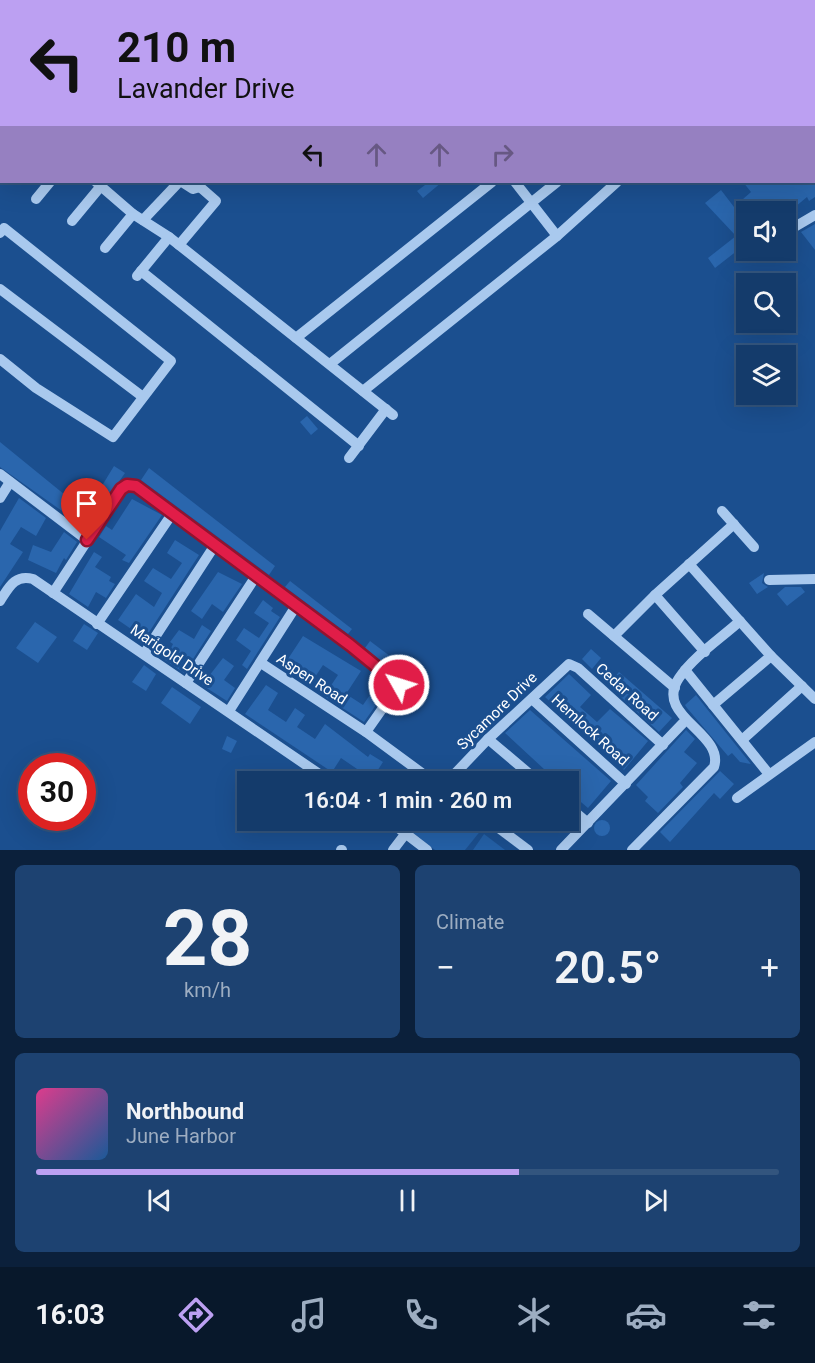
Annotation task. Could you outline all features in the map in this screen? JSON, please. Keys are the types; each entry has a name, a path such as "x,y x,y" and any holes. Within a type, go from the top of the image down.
{"street":[{"path":"36,199 49,183"},
{"path":"105,248 180,183"},
{"path":"179,245 216,201 200,187 193,189 183,183"},
{"path":"296,338 491,183"},
{"path":"516,183 557,236"},
{"path":"330,364 556,183"},
{"path":"363,391 557,236 616,183"},
{"path":"72,221 98,184 138,217 170,237 390,412 349,458"},
{"path":"796,226 815,215"},
{"path":"0,233 4,228 171,361 112,437 36,388 0,359"},
{"path":"170,237 139,273 359,446"},
{"path":"0,289 143,397"},
{"path":"0,474 87,540"},
{"path":"0,498 10,482"},
{"path":"53,593 121,489 127,485 136,486 399,685 366,732"},
{"path":"722,511 754,547"},
{"path":"97,624 172,514"},
{"path":"614,636 655,595 734,524"},
{"path":"144,654 215,545"},
{"path":"689,564 771,656 815,699"},
{"path":"186,683 256,576"},
{"name":"Marigold Drive","path":"0,601 12,583 26,577 229,711 314,771"},
{"path":"769,580 815,579"},
{"path":"655,595 705,652"},
{"path":"229,711 296,606"},
{"path":"588,614 675,688"},
{"path":"632,850 714,768 715,749 678,710 675,688 685,670 740,621"},
{"path":"713,705 771,656"},
{"name":"Aspen Road","path":"261,663 366,732 419,771"},
{"name":"Sycamore Drive","path":"457,771 488,739 569,664"},
{"name":"Cedar Road","path":"569,664 578,668 663,745"},
{"path":"685,670 768,773"},
{"path":"742,740 802,686"},
{"name":"Hemlock Road","path":"532,699 627,784"},
{"path":"561,850 627,784 683,723"},
{"path":"488,739 526,771"},
{"path":"737,798 768,773 815,742"},
{"path":"579,815 588,823"},
{"path":"404,831 427,850"},
{"path":"503,831 528,850"},
{"path":"393,850 407,833"}],"shaded area":[{"path":"480,831 465,850 435,850 412,832"},
{"path":"484,834 505,850 473,850"}],"building":[{"path":"428,183 441,183 423,198 417,191"},
{"path":"744,183 815,183 815,197 809,201 807,197 796,206 796,201 741,201 751,192"},
{"path":"721,190 734,207 736,205 736,236 705,203"},
{"path":"815,224 815,250 801,232"},
{"path":"736,236 736,252 715,268 708,258"},
{"path":"307,416 318,429 311,435 300,422"},
{"path":"0,442 86,512 114,466 125,473 86,528 0,467"},
{"path":"149,468 275,566 269,575 141,480"},
{"path":"19,498 46,518 36,536 21,527 10,544 23,552 0,587 0,531"},
{"path":"132,499 162,515 129,563 122,560 126,555 99,537 106,526 112,530"},
{"path":"64,532 77,542 56,573 28,560 33,545 51,552"},
{"path":"175,540 199,555 142,643 131,637 134,631 118,620 136,594 154,607 162,593 144,581 153,568 171,579 182,563 167,553"},
{"path":"94,552 102,557 95,567 111,577 109,581 115,584 106,598 96,592 88,607 69,594"},
{"path":"218,572 242,584 223,612 212,604 202,619 191,611"},
{"path":"764,573 762,583 768,587 757,594 749,583"},
{"path":"290,581 352,629 348,634 285,587"},
{"path":"785,587 801,587 805,592 787,606 777,594"},
{"path":"263,600 273,608 271,611 280,617 247,669 242,665 251,651 236,640 244,628 259,638 269,623 254,613"},
{"path":"35,622 57,637 38,663 16,648"},
{"path":"84,624 98,633 87,650 73,641"},
{"path":"202,625 211,631 184,673 165,660 173,644 170,642 179,630 194,639"},
{"path":"303,636 361,671 346,694 363,705 374,689 383,695 364,722 324,696 338,675 323,665 309,686 284,665"},
{"path":"370,641 407,669 401,677 365,648"},
{"path":"591,649 601,658 592,669 582,659"},
{"path":"223,658 234,666 224,680 235,688 227,701 202,685"},
{"path":"144,665 156,674 146,691 132,682"},
{"path":"619,672 672,718 659,732 608,685"},
{"path":"569,674 591,695 580,707 597,722 610,709 648,741 624,770 545,697"},
{"path":"266,685 278,693 268,710 286,722 295,708 305,715 297,727 315,739 325,724 368,757 370,754 383,762 377,771 360,771 341,758 330,771 245,714"},
{"path":"172,687 201,707 190,724 161,703"},
{"path":"696,695 751,764 740,762 732,753 728,756 687,708 685,705"},
{"path":"530,710 611,781 588,808 579,800 579,771 546,771 505,733"},
{"path":"686,730 695,739 684,752 697,763 680,783 683,787 658,813 645,801 648,797 636,785"},
{"path":"227,736 237,741 231,753 222,749"},
{"path":"720,771 734,784 720,799 714,793 670,842 660,832"},
{"path":"602,820 610,828 602,836 594,828"}],"route":[{"path":"87,540 121,489 127,485 136,486 350,645 399,685"}]}
